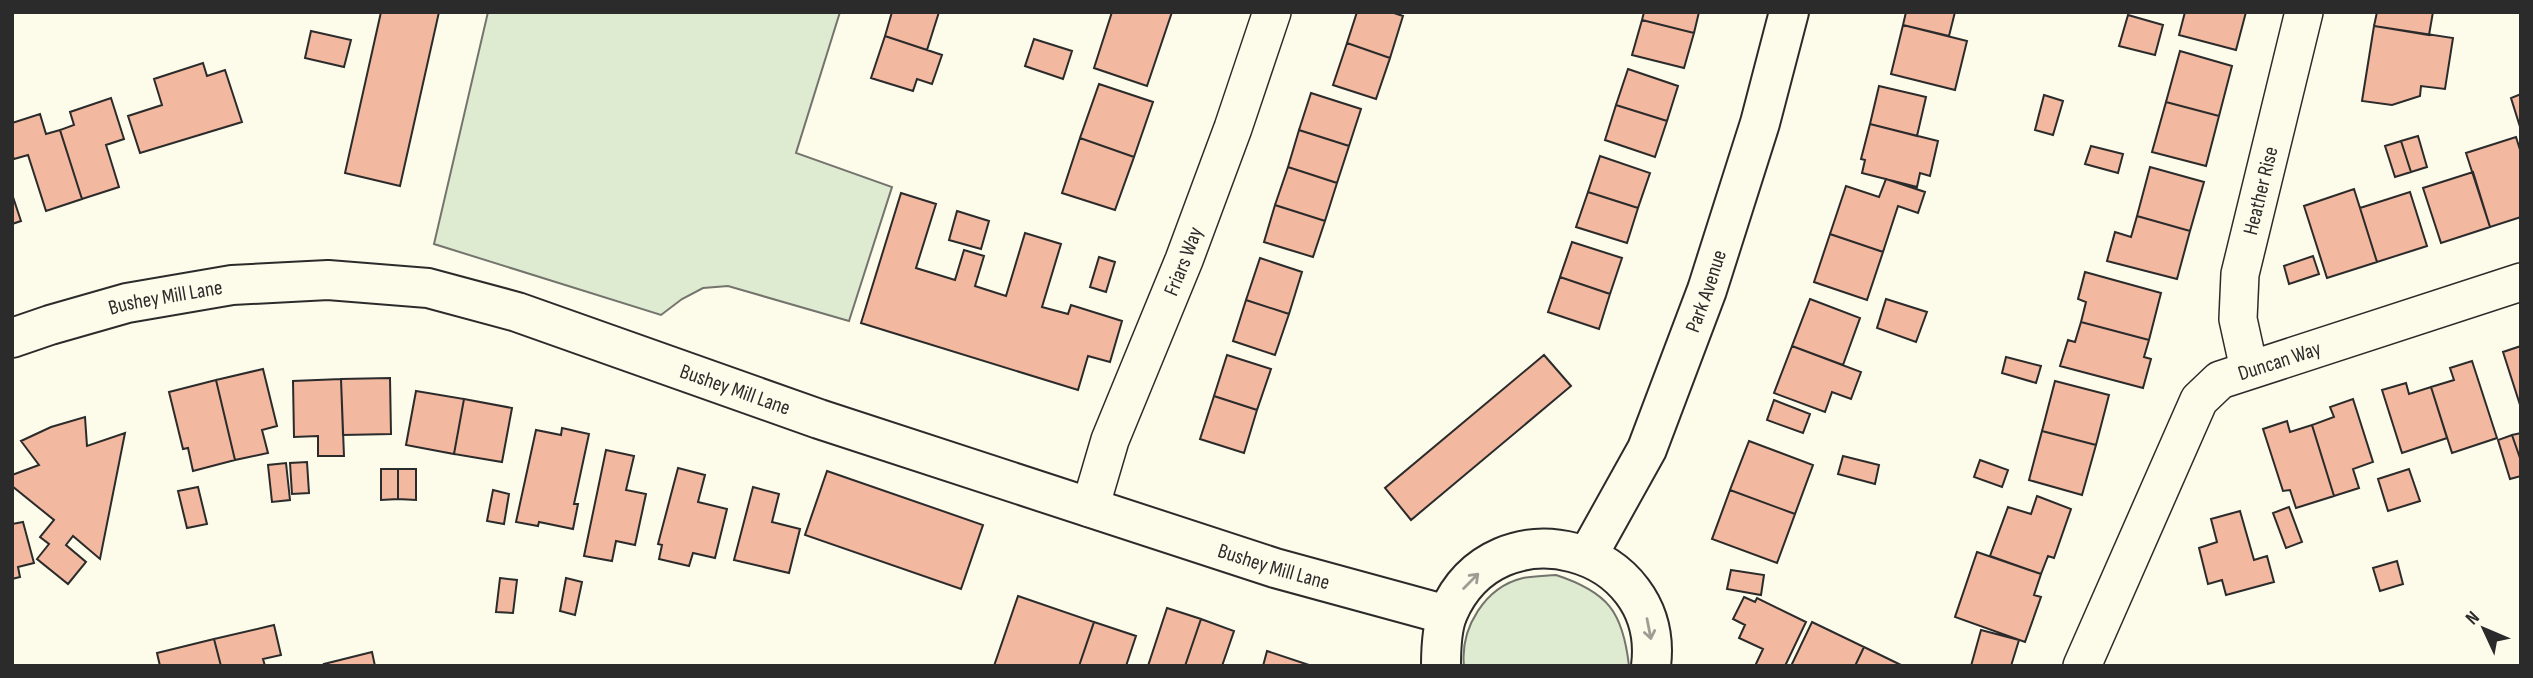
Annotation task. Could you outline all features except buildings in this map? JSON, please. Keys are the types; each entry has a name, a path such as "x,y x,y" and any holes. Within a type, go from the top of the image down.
{"street":[{"name":"Friars Way","path":"1090,508 1110,440 1184,260 1272,12"},
{"name":"Park Avenue","path":"1588,555 1647,449 1707,290 1760,123 1789,12"},
{"name":"Heather Rise","path":"2249,369 2238,319 2240,274 2304,12"},
{"name":"Bushey Mill Lane","path":"12,338 127,303 232,285 328,280 428,289 517,312 819,419 1275,568 1447,614"},
{"name":"Duncan Way","path":"2082,666 2199,400 2220,380 2521,282"},
{"path":"1441,666 1447,614 1466,583 1496,560 1531,548 1562,548 1588,555 1626,583 1646,614 1653,651 1651,666"}],"green space":[{"path":"488,12 840,12 796,153 892,187 849,321 728,286 703,288 682,299 661,315 434,244"},
{"path":"1556,575 1588,589 1610,607 1622,631 1629,666 1464,666 1466,637 1471,624 1478,611 1497,590 1523,578"}]}
